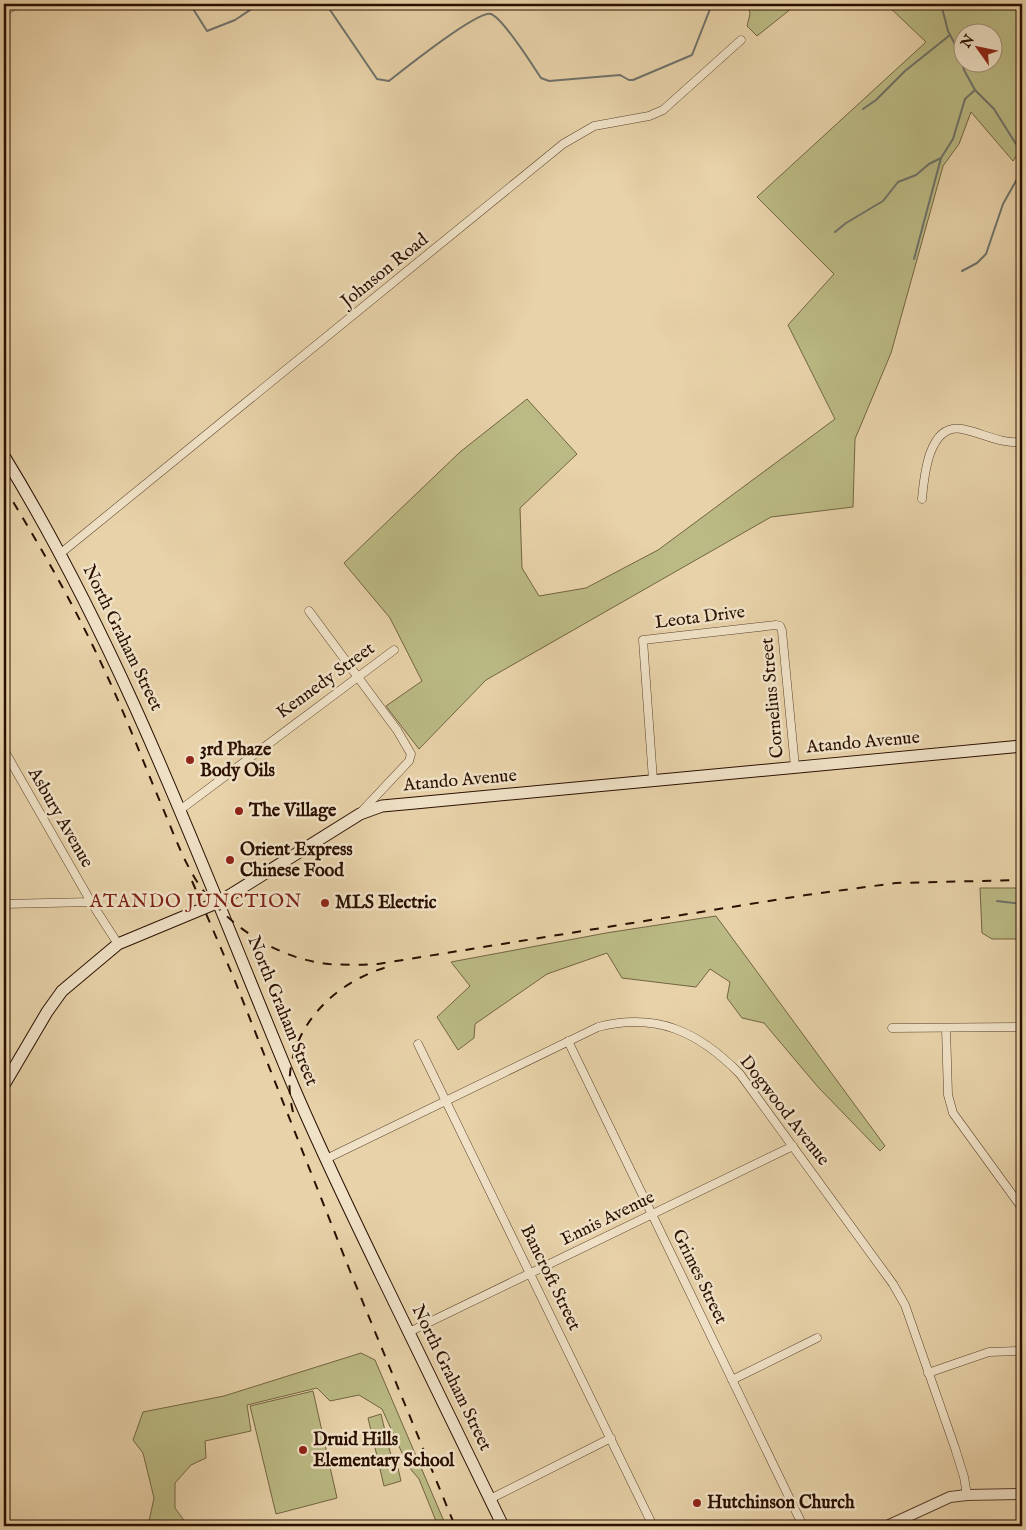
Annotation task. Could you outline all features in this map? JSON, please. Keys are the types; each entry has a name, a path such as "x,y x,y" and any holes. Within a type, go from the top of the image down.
{"main road":[{"name":"North Graham Street","path":"4,456 61,554 119,669 180,810 289,1077 326,1159 503,1526"},
{"name":"Atando Avenue","path":"4,1085 46,1012 62,991 118,944 218,902 360,814 382,806 1022,746"}],"street":[{"path":"4,12 16,4"},
{"name":"Johnson Road","path":"61,554 563,144 594,126 649,116 663,110 741,40"},
{"path":"922,499 925,470 931,450 938,440 950,430 963,429 1000,441 1022,442"},
{"path":"309,611 397,730 411,754 409,761 360,814"},
{"name":"Leota Drive","path":"653,780 643,640 776,624 780,626"},
{"name":"Cornelius Street","path":"780,626 795,767"},
{"name":"Kennedy Street","path":"180,810 394,650"},
{"name":"Asbury Avenue","path":"4,750 91,902 118,944"},
{"path":"4,904 91,902"},
{"name":"Dogwood Avenue","path":"326,1159 598,1027 630,1022 652,1022 678,1029 710,1047 728,1061 746,1081 893,1284 905,1306 955,1448 967,1494"},
{"path":"892,1028 1022,1027"},
{"path":"946,1028 948,1095 953,1113 1015,1202 1022,1208"},
{"name":"Grimes Street","path":"568,1041 803,1526"},
{"name":"Bancroft Street","path":"418,1044 653,1526"},
{"name":"Ennis Avenue","path":"409,1332 793,1146"},
{"path":"732,1380 817,1338"},
{"path":"928,1373 989,1352 1022,1351"},
{"path":"490,1499 611,1438"},
{"path":"887,1526 945,1499 967,1494 1022,1494"}],"shaded area":[{"path":"748,4 797,4 757,36 747,26 750,14"},
{"path":"886,4 1022,4 1022,147 1013,161 971,112 959,144 943,166 891,353 855,439 853,507 771,517 486,680 419,749 386,706 422,681 390,618 344,563 460,452 527,399 577,454 520,508 522,568 539,596 586,588 658,550 835,419 788,325 834,274 757,197 926,42"},
{"path":"980,888 1022,888 1022,939 992,939 982,933"},
{"path":"716,916 885,1146 880,1151 818,1087 764,1023 742,1018 727,998 730,982 710,969 696,987 622,978 607,953 547,974 475,1024 474,1038 458,1050 437,1017 470,986 451,962 606,933"},
{"path":"361,1353 375,1360 446,1526 438,1526 419,1479 408,1466 382,1409 359,1395 330,1401 317,1388 247,1405 251,1431 205,1441 206,1458 191,1465 175,1483 175,1508 188,1526 148,1526 154,1498 143,1453 133,1440 143,1412 224,1396"},
{"path":"313,1391 337,1498 276,1514 250,1406"},
{"path":"381,1414 393,1464 398,1468 401,1481 384,1486 368,1418"}],"waterway":[{"path":"190,4 207,31 235,20 259,4"},
{"path":"326,4 377,79 389,81 472,21 483,15 491,14 503,24 541,78 549,81 620,75 633,80 692,55 712,4"},
{"path":"941,4 948,31 959,52 964,70 975,90 994,109 1016,144 1022,147"},
{"path":"863,109 876,100 905,71 950,35"},
{"path":"835,232 846,223 883,201 898,182 916,175 929,164 941,158 953,139 965,99 975,90"},
{"path":"914,259 941,158"},
{"path":"962,271 977,263 986,254 1003,204 1021,172 1018,162 1022,158"},
{"path":"997,901 1022,904"}],"railway":[{"path":"4,487 48,561 89,637 119,703 181,852 196,880 221,911 237,925 253,937 290,955 329,964 378,964 806,895 896,883 1022,880"},
{"path":"192,881 235,981 350,1271 455,1526"},
{"path":"293,1112 290,1087 292,1063 298,1041 310,1021 325,1003 343,988 364,976 387,967"}],"place":[{"name":"3rd Phaze Body Oils","path":"190,760"},
{"name":"The Village","path":"239,811"},
{"name":"Orient Express Chinese Food","path":"230,860"},
{"name":"MLS Electric","path":"325,903"},
{"name":"Druid Hills Elementary School","path":"303,1450"},
{"name":"Hutchinson Church","path":"697,1503"}],"district":[{"name":"ATANDO JUNCTION","path":"196,902"}]}
